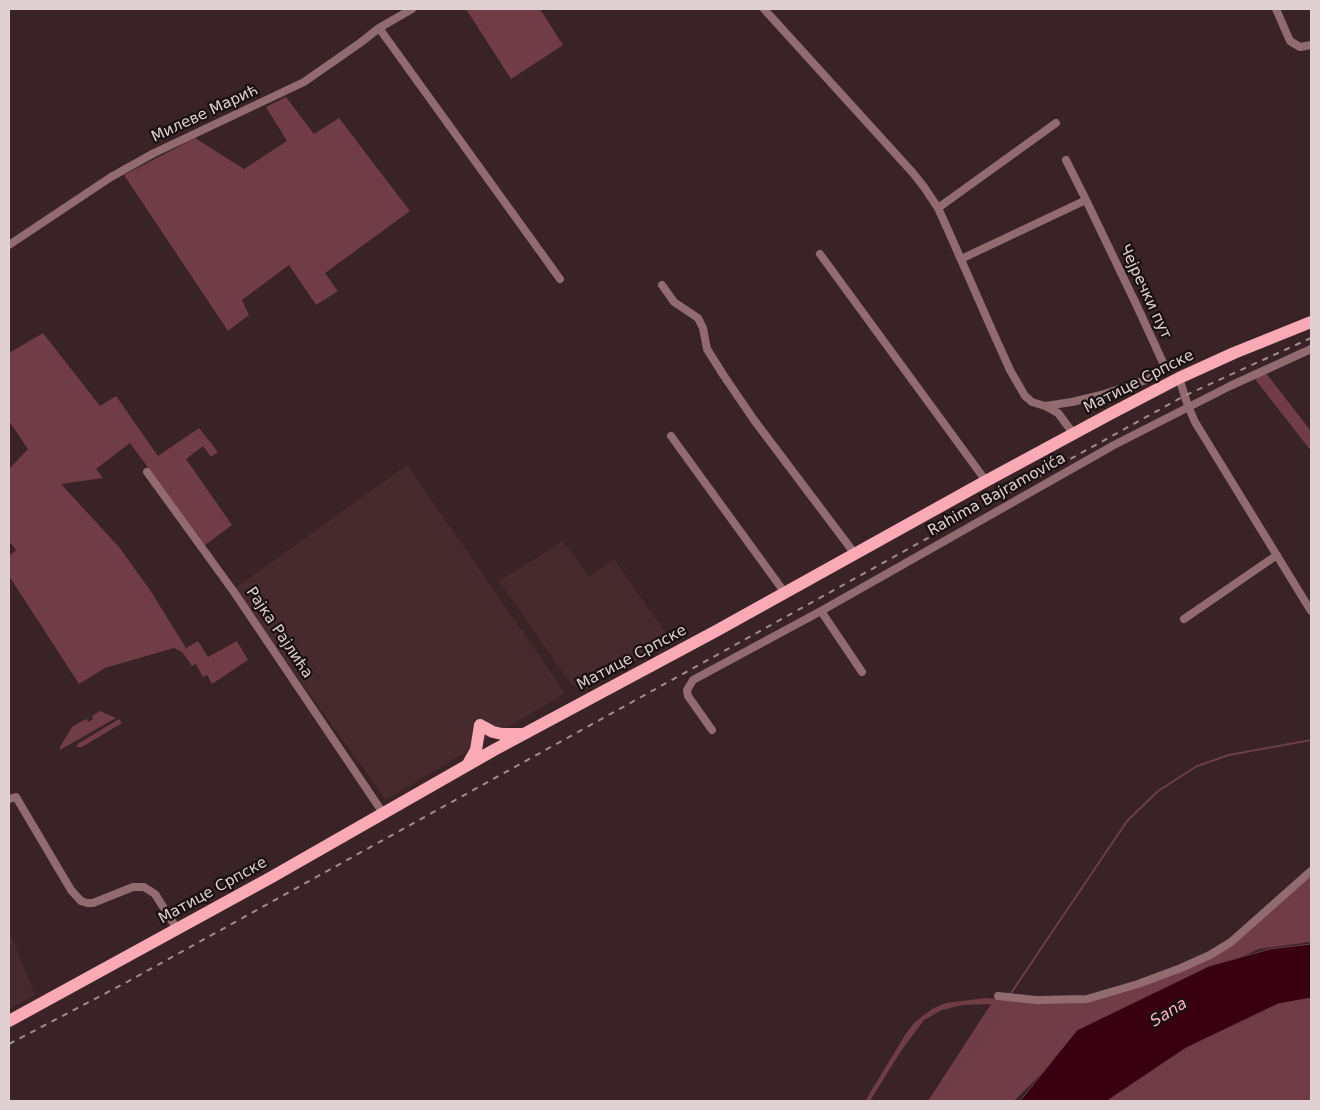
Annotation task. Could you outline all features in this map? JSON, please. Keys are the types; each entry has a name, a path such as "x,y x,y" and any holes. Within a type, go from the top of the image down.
{"main road":[{"name":"Матице Српске","path":"9,1021 270,878 494,750 785,593 1073,433 1179,378 1274,336 1311,322"},
{"path":"467,766 476,750 480,725 493,732 502,734 525,734"}],"street":[{"name":"Милеве Мaрић","path":"9,245 111,177 154,152 298,86 379,28 412,9"},
{"path":"764,9 913,173 938,208 1022,393 1028,400 1058,413 1073,433"},
{"path":"1276,9 1290,41 1300,47 1311,45"},
{"path":"379,28 560,279"},
{"path":"938,208 1056,123"},
{"name":"Чејречки пут","path":"1045,406 1101,395 1149,379 1161,372 1165,367 1066,160"},
{"path":"961,259 1086,200"},
{"path":"820,254 986,481"},
{"path":"662,285 674,302 698,318 703,328 707,349 724,376 754,420 855,554"},
{"name":"Rahima Bajramovića","path":"712,730 688,696 687,690 693,680 821,611 1114,445 1188,406 1311,349"},
{"path":"1179,378 1195,422 1311,611"},
{"path":"671,436 785,593"},
{"name":"Рајка Рајлића","path":"147,472 230,585 383,813"},
{"path":"1184,619 1277,555"},
{"path":"821,611 862,672"},
{"path":"9,799 16,797 71,890 81,901 94,903 133,887 144,887 155,894 177,929"},
{"path":"998,996 1061,1001 1088,999 1138,984 1181,968 1210,955 1231,942 1311,871"}],"shaded area":[{"path":"466,9 540,9 563,45 511,79"},
{"path":"286,97 314,134 339,118 410,211 325,273 338,291 316,305 289,265 242,300 249,315 228,331 124,175 195,138 244,169 287,141 266,107"},
{"path":"43,333 100,406 116,396 158,456 199,428 218,452 211,457 203,446 186,459 232,525 205,545 130,443 96,469 103,478 61,484 119,547 150,590 186,648 198,641 208,657 237,641 248,660 212,684 207,675 203,677 196,664 192,666 182,652 174,648 105,668 79,684 9,576 9,556 16,550 9,541 9,469 28,449 9,421 9,353"},
{"path":"1265,372 1311,431 1311,451 1255,379"},
{"path":"407,465 565,693 386,800 234,589"},
{"path":"563,541 589,577 614,559 671,641 586,689 571,684 499,581"},
{"path":"100,711 116,718 60,750 72,727 87,719 88,722 93,719 92,716"},
{"path":"119,719 122,723 82,747 76,747 79,743"},
{"path":"1311,875 1311,942 1259,949 1093,1022 1079,1031 1046,1069 1014,1101 928,1101 991,1004 963,1005 942,1010 924,1020 901,1051 870,1101 865,1101 907,1032 915,1022 932,1009 946,1003 986,998 1073,1003 1094,1000 1170,975 1199,964 1215,955"},
{"path":"9,931 35,995 9,1009"},
{"path":"1311,998 1311,1101 1097,1101 1188,1047 1278,1004"}],"water":[{"name":"Sana","path":"1311,944 1311,998 1278,1004 1186,1048 1107,1101 1020,1101 1077,1030 1209,966 1270,949"}],"waterway":[{"path":"1009,996 1127,821 1158,791 1197,766 1229,755 1311,740"},
{"path":"937,1101 1006,1000"}],"railway":[{"path":"9,1044 127,982 1184,396 1311,338"}]}
